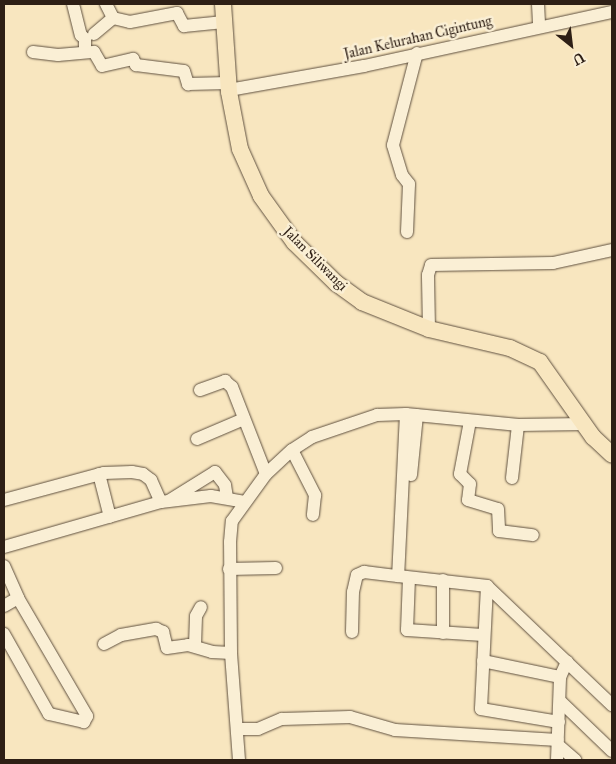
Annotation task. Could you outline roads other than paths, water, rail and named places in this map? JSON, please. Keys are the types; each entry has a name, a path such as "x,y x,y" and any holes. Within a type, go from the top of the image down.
{"main road":[{"name":"Jalan Siliwangi","path":"223,4 228,86 240,149 250,176 289,235 336,284 362,302 429,329 531,356 548,369 584,424 612,455"}],"street":[{"path":"33,52 58,55 85,52 85,39 81,36 72,4"},
{"path":"80,4 86,4"},
{"path":"106,4 113,18"},
{"path":"538,4 539,26"},
{"name":"Jalan Kelurahan Cigintung","path":"85,52 95,52 102,66 133,59 136,65 184,72 188,84 228,86 364,66 539,26 597,9 612,12"},
{"path":"113,18 130,22 177,13 184,26 224,22"},
{"path":"94,34 113,18"},
{"path":"407,232 409,184 402,175 393,145 417,53"},
{"path":"429,329 428,274 431,265 553,263 612,250"},
{"path":"200,390 223,381 228,382 266,474"},
{"path":"239,760 238,729 230,653 229,569 232,521 266,474 292,450 312,437 377,415 412,414 518,425 584,424"},
{"path":"412,414 403,491 407,630 482,634"},
{"path":"197,439 244,419"},
{"path":"470,421 460,474 470,484 468,500 498,509 499,531 533,535"},
{"path":"512,478 518,425"},
{"path":"292,450 315,495 313,515"},
{"path":"165,502 212,473 219,475 226,491"},
{"path":"4,500 99,474 143,474 151,480 165,502"},
{"path":"99,474 110,517"},
{"path":"4,546 165,502 226,491 247,499"},
{"path":"4,566 18,598 87,716 84,722 50,714 4,634"},
{"path":"229,569 276,568"},
{"path":"352,632 352,592 357,575 364,572 487,586 612,705"},
{"path":"443,580 443,633"},
{"path":"487,586 482,634 482,710 560,722"},
{"path":"4,606 18,598"},
{"path":"195,645 196,616 200,607"},
{"path":"104,644 121,635 156,629 163,632 167,648 195,645 212,652 230,653"},
{"path":"483,661 560,677"},
{"path":"557,760 560,722 560,677 567,662"},
{"path":"560,701 612,751"},
{"path":"238,729 263,728 282,719 340,717 395,730 558,742 575,760"}]}
